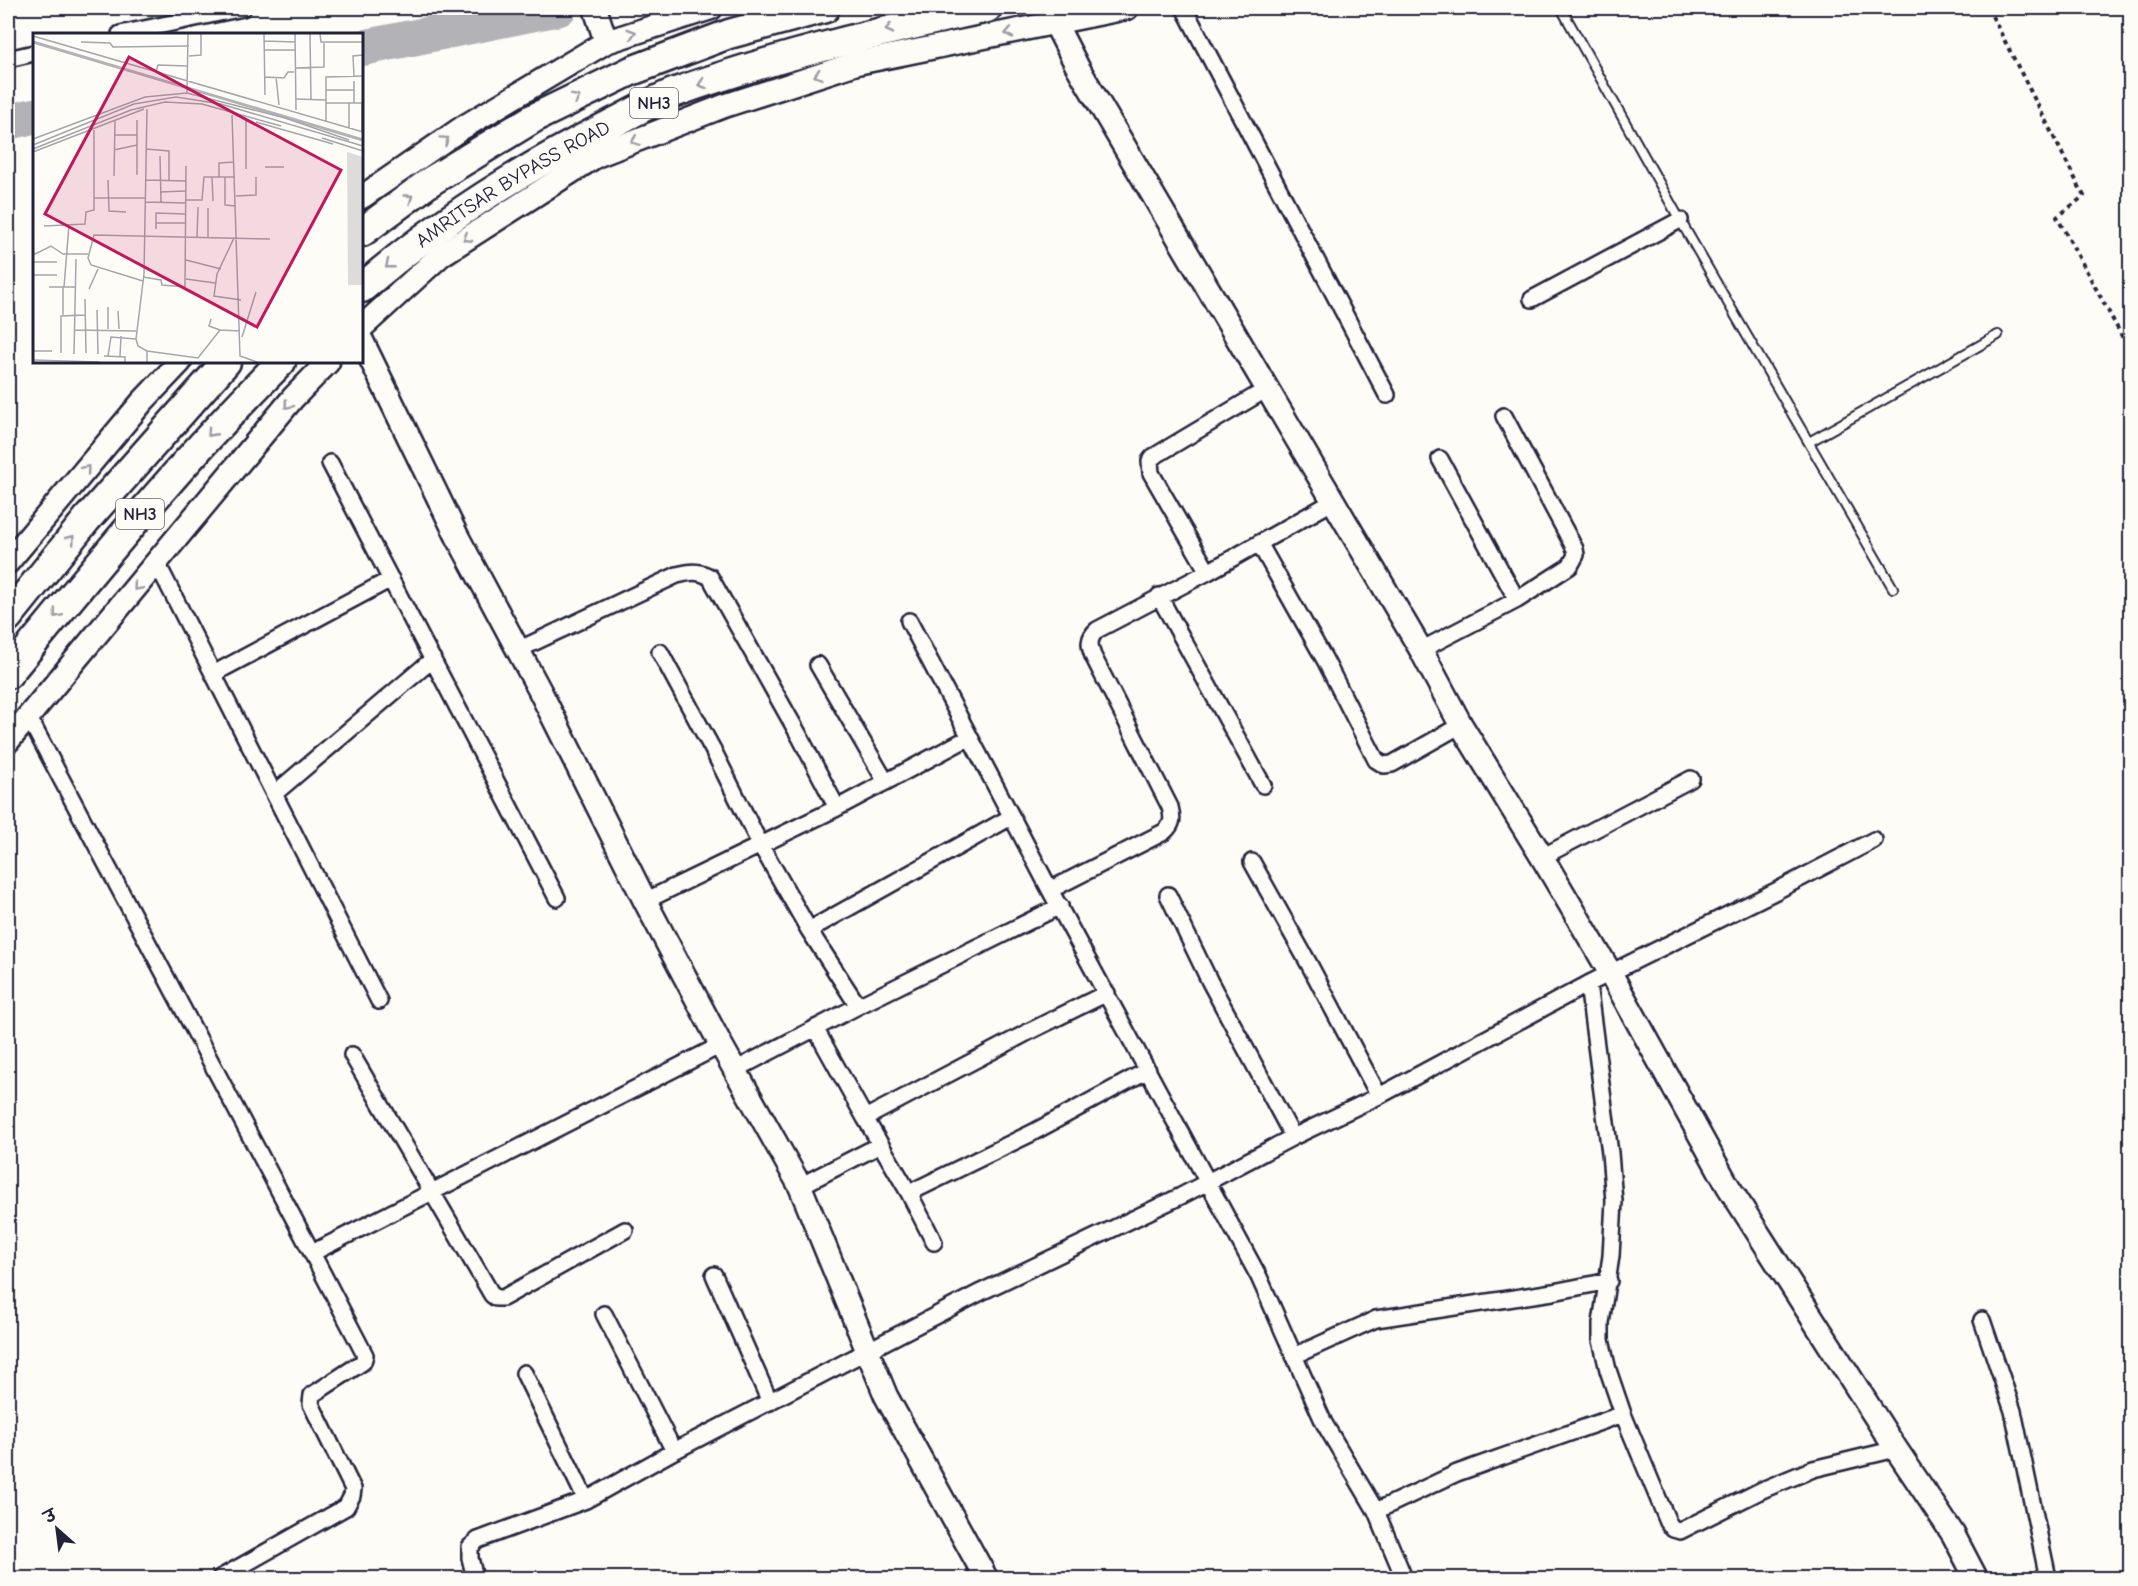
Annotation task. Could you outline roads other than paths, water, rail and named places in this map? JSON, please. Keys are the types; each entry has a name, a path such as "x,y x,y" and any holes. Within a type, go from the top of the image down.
{"highway":[{"name":"AMRITSAR BYPASS ROAD","path":"363,231 432,181 545,112 631,71 729,34 825,8"},
{"name":"AMRITSAR BYPASS ROAD","path":"363,287 387,266 475,202 573,144 674,93 774,60 859,37 987,8"},
{"name":"NH3","path":"8,617 87,519 225,363"},
{"name":"NH3","path":"8,674 170,479 280,363"}],"street":[{"path":"125,33 243,8"},
{"path":"595,8 604,36"},
{"path":"363,196 462,128 604,36 711,8"},
{"path":"363,326 441,255 596,156 724,106 857,63 1127,8"},
{"path":"1184,8 1387,395"},
{"path":"1055,23 1077,66 1421,650 1461,725 1611,974 1728,1186 1953,1534 1976,1578"},
{"path":"8,59 33,54"},
{"path":"1532,298 1680,220"},
{"path":"363,343 457,536 518,650 645,901 721,1045 800,1186 886,1396 986,1578"},
{"path":"8,562 142,402 179,363"},
{"path":"8,741 293,398 327,363"},
{"path":"1208,572 1150,473 1150,460 1267,389"},
{"path":"1421,650 1516,600 1570,566 1576,555 1575,549 1504,416"},
{"path":"1440,459 1516,600"},
{"path":"330,463 557,898"},
{"path":"1050,890 1164,832 1173,820 1170,807 1093,656 1089,642 1090,635 1334,501"},
{"path":"1258,543 1325,660 1376,760 1384,765 1392,764 1461,725"},
{"path":"157,563 379,1000"},
{"path":"518,650 677,575 692,571 705,574 710,577 837,808"},
{"path":"213,674 391,579"},
{"path":"1159,596 1263,785"},
{"path":"909,621 1011,817 1259,1277 1324,1423 1376,1511 1402,1573 1402,1578"},
{"path":"660,652 760,844 809,930 858,1006"},
{"path":"274,794 433,659"},
{"path":"818,665 886,782"},
{"path":"29,717 365,1355 363,1362 312,1395 310,1401 353,1489 346,1507 229,1576"},
{"path":"645,901 837,808 970,737"},
{"path":"1542,857 1690,779"},
{"path":"809,930 1011,817"},
{"path":"475,1578 470,1547 475,1541 585,1500 674,1451 981,1292 1182,1196 1293,1137 1379,1096 1588,984 1874,840"},
{"path":"1252,862 1379,1096"},
{"path":"1168,896 1210,982 1293,1137"},
{"path":"735,1070 1060,906"},
{"path":"1588,984 1614,1201 1609,1281 1601,1323 1601,1340 1608,1370 1623,1414 1668,1522 1673,1529 1680,1531 1762,1490 1813,1469 1896,1449"},
{"path":"865,1118 1107,993"},
{"path":"815,1029 909,1193 934,1242"},
{"path":"312,1253 721,1045"},
{"path":"352,1055 433,1191 487,1288 496,1298 503,1298 625,1230"},
{"path":"909,1193 1002,1148 1148,1070"},
{"path":"800,1186 880,1145"},
{"path":"714,1275 770,1402"},
{"path":"1294,1356 1376,1318 1553,1292 1609,1281"},
{"path":"604,1314 674,1451"},
{"path":"1982,1320 2013,1411 2048,1578"},
{"path":"524,1373 585,1500"},
{"path":"1376,1511 1457,1473 1623,1414"}],"lane":[{"path":"1561,8 1680,220 1893,588"},
{"path":"1809,442 1998,335"}],"waterway":[{"path":"363,48 559,8"},
{"path":"8,122 33,116"}]}
